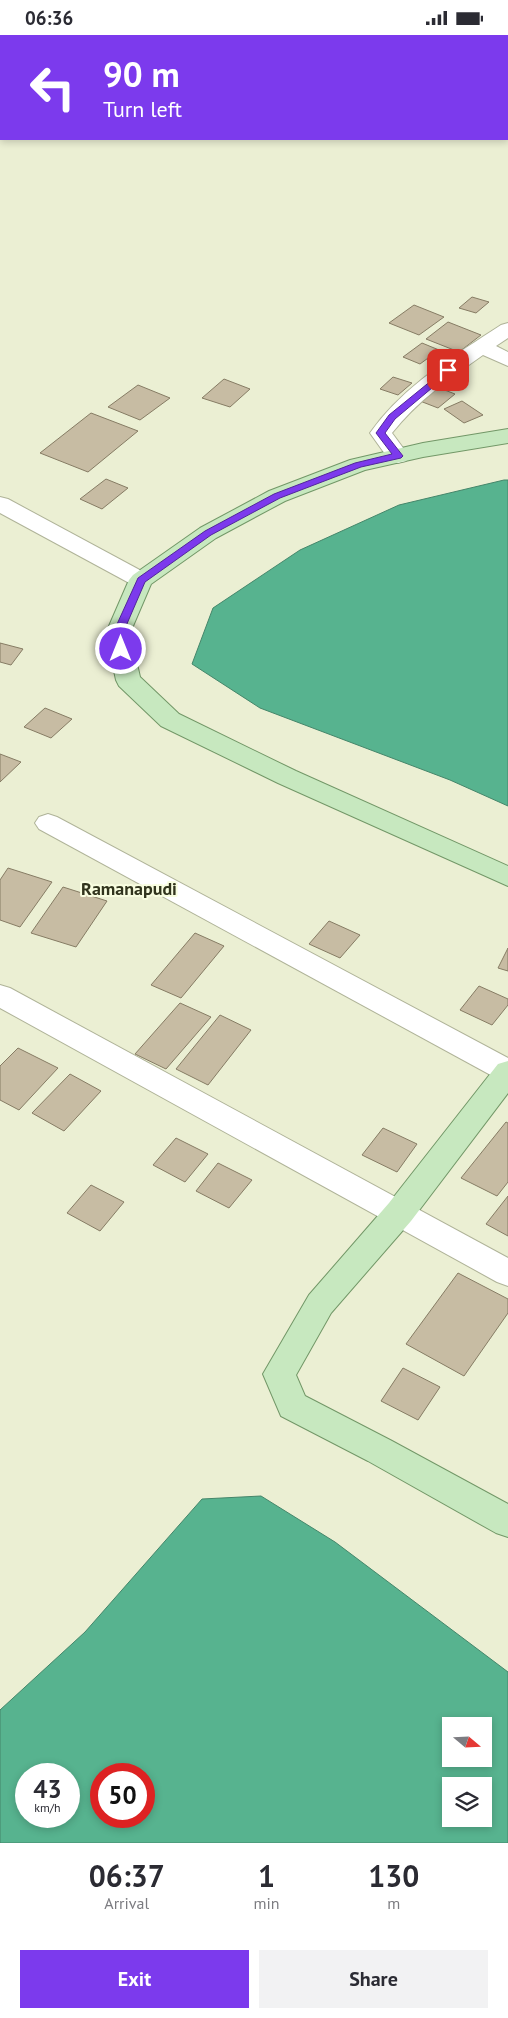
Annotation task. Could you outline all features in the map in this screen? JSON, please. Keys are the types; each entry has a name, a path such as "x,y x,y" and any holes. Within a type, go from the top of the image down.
{"main road":[{"path":"508,436 358,465 277,496 208,533 141,580 118,633 128,680 170,720 286,777 508,877"},
{"path":"508,1072 400,1212 320,1304 279,1374 293,1405 508,1522"}],"street":[{"path":"398,456 381,433 392,417 448,370 508,329"},
{"path":"482,347 508,360"},
{"path":"0,504 141,580"},
{"path":"48,823 508,1072"},
{"path":"0,995 400,1212 508,1273"}],"shaded area":[{"path":"508,480 508,806 450,780 260,708 192,664 213,608 300,550 399,505"},
{"path":"261,1496 335,1542 508,1672 508,1843 0,1843 0,1710 85,1632 202,1499"}],"building":[{"path":"472,297 489,302 476,313 459,308"},
{"path":"414,305 444,317 419,335 389,323"},
{"path":"448,322 481,335 459,352 426,339"},
{"path":"422,343 439,350 420,364 403,357"},
{"path":"393,377 412,383 398,395 380,389"},
{"path":"224,379 250,389 230,407 202,398"},
{"path":"138,385 170,398 140,420 108,407"},
{"path":"437,387 455,394 438,408 420,401"},
{"path":"462,401 483,415 464,423 444,409"},
{"path":"91,413 138,431 88,472 40,453"},
{"path":"106,479 128,488 102,509 80,499"},
{"path":"0,643 23,649 11,665 0,662"},
{"path":"45,708 72,719 51,738 24,727"},
{"path":"0,754 21,762 0,782"},
{"path":"8,868 52,882 20,927 0,920 0,880"},
{"path":"63,887 107,901 76,947 31,933"},
{"path":"329,921 360,935 340,958 309,944"},
{"path":"195,933 224,946 181,998 151,985"},
{"path":"508,948 508,971 498,968"},
{"path":"479,986 508,999 508,1005 492,1025 460,1010"},
{"path":"180,1003 211,1017 166,1069 135,1054"},
{"path":"220,1015 251,1030 208,1085 176,1069"},
{"path":"18,1048 58,1068 19,1110 0,1100 0,1066"},
{"path":"70,1074 101,1091 64,1131 32,1113"},
{"path":"506,1122 508,1123 508,1182 497,1196 461,1178"},
{"path":"383,1128 417,1144 397,1172 362,1155"},
{"path":"176,1138 208,1154 185,1182 153,1165"},
{"path":"218,1163 252,1180 229,1208 196,1191"},
{"path":"91,1185 124,1202 100,1231 67,1213"},
{"path":"508,1196 508,1236 486,1224"},
{"path":"458,1273 508,1299 508,1313 464,1376 406,1344"},
{"path":"403,1368 440,1387 418,1420 381,1401"}],"district":[{"name":"Ramanapudi","path":"129,888"}],"route":[{"path":"121,649 118,633 141,580 208,533 277,496 358,465 398,456 381,433 392,417 448,370"}]}
